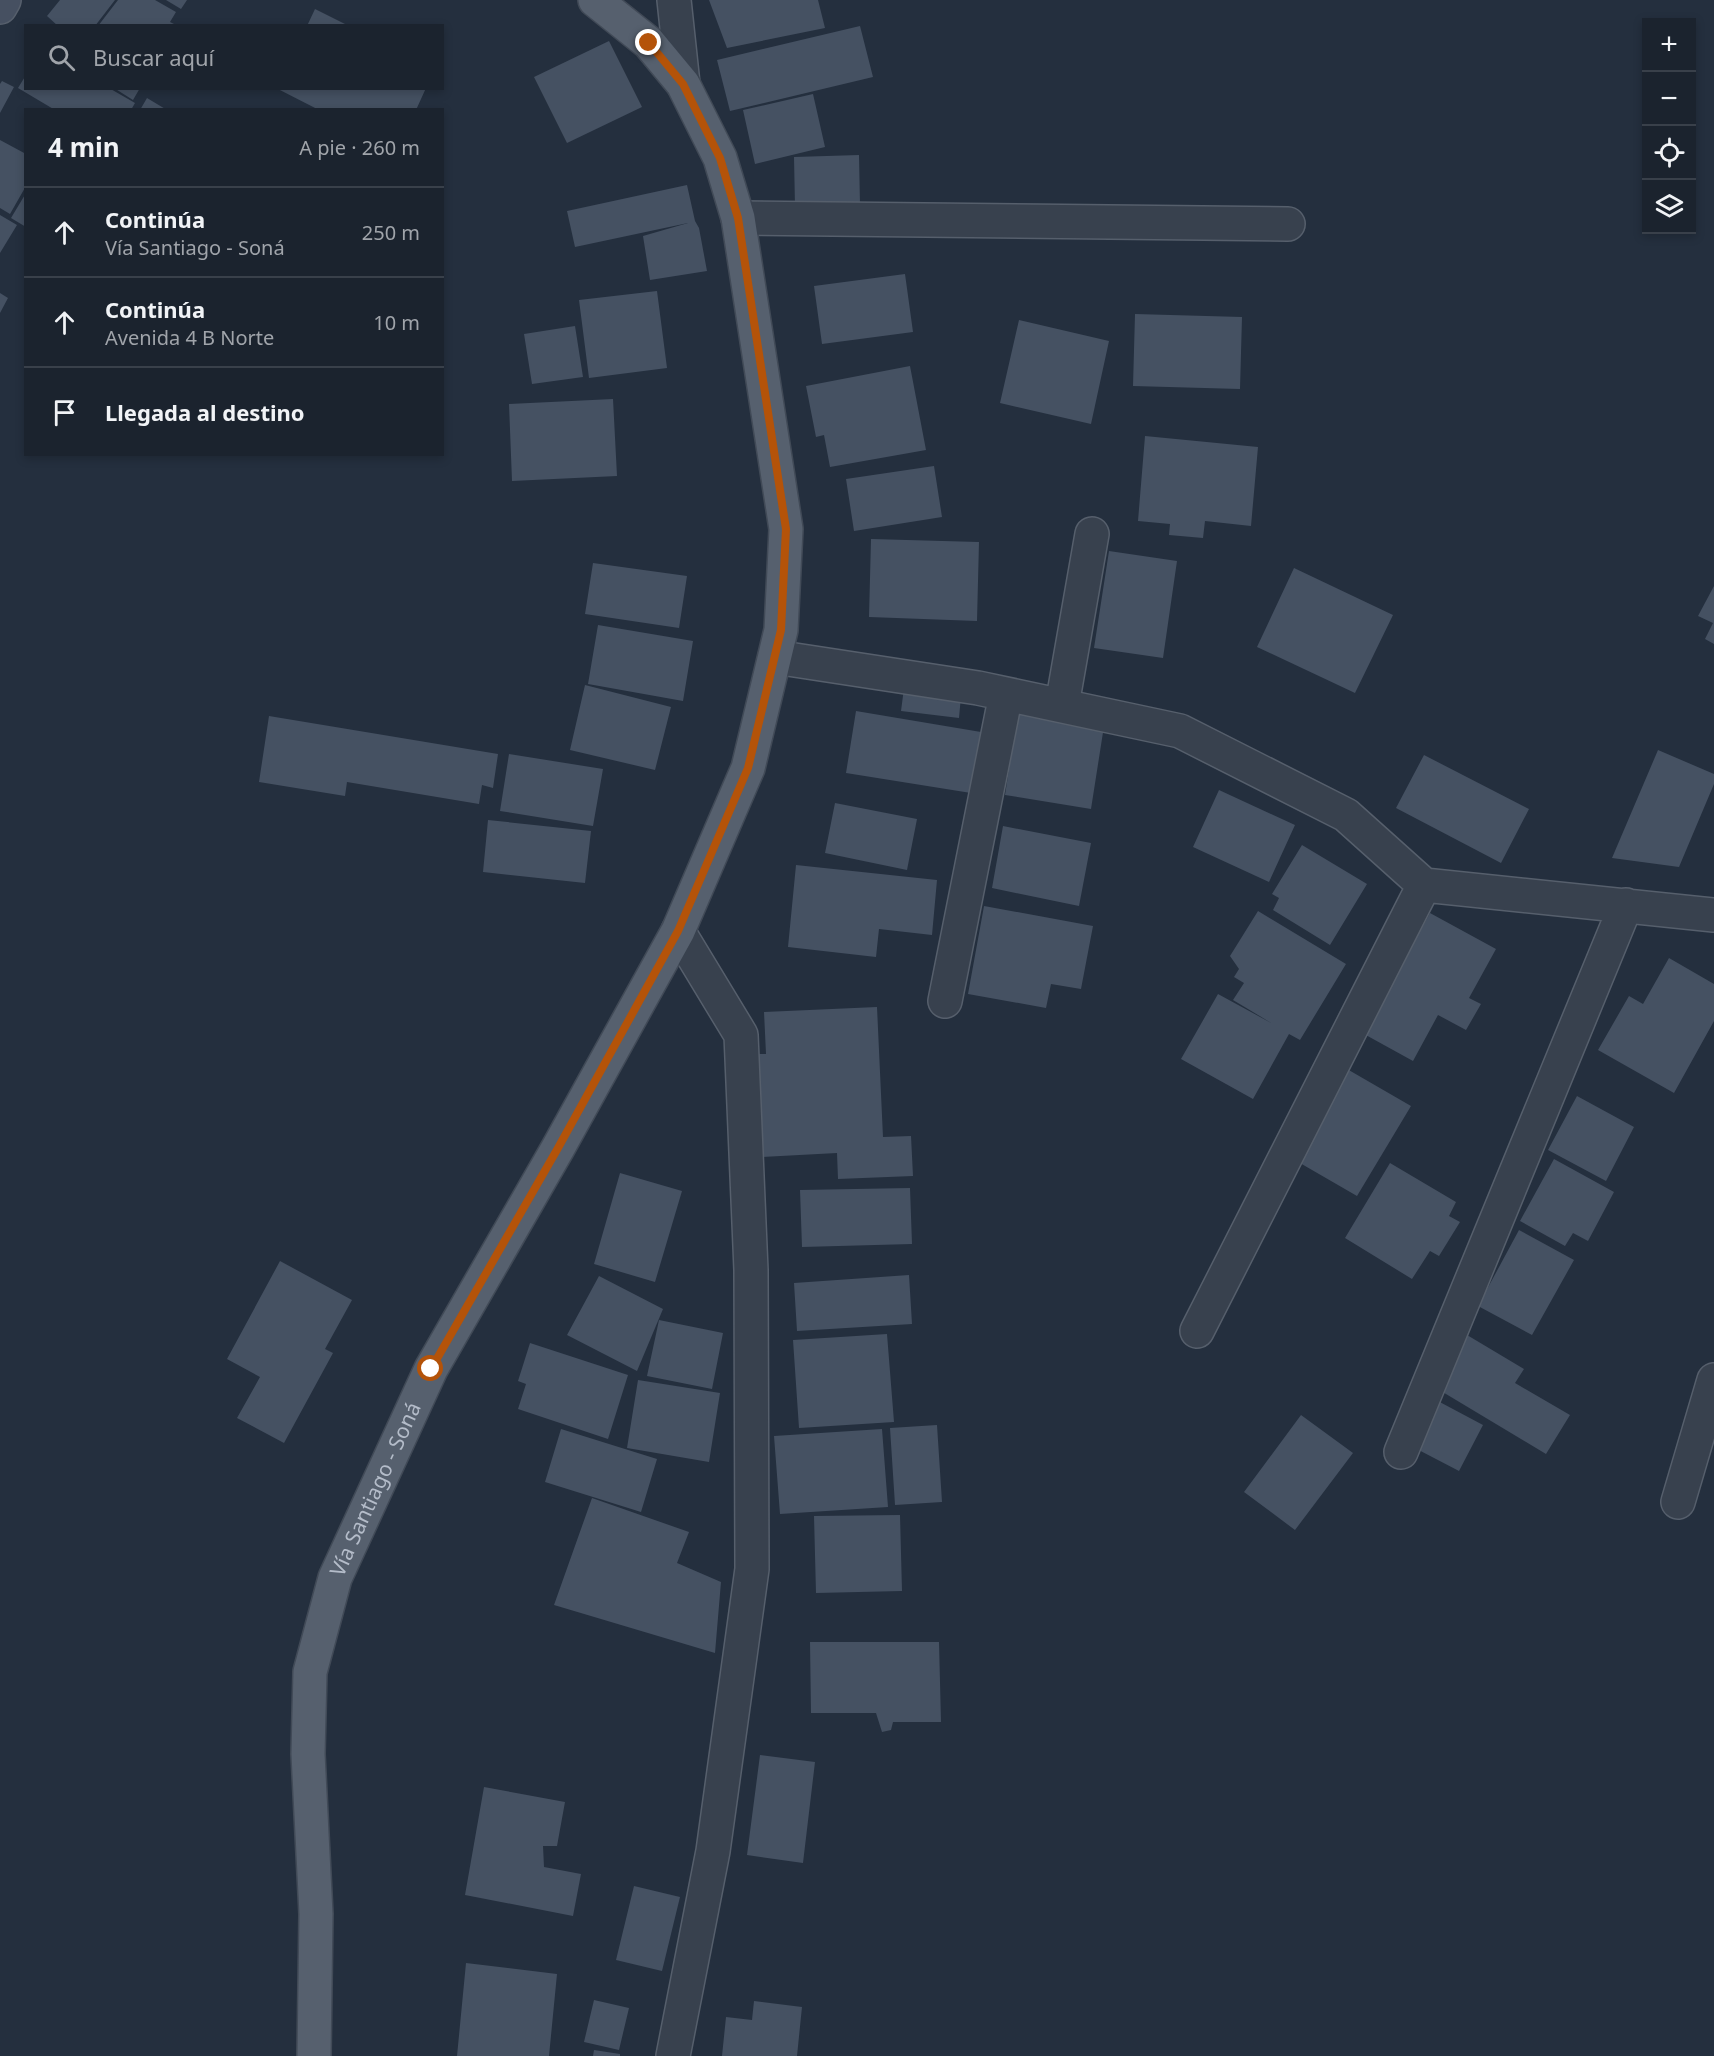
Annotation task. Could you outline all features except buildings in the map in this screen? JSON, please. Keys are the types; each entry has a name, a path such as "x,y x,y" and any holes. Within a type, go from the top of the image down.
{"main road":[{"path":"0,7 4,0"},
{"name":"Vía Santiago - Soná","path":"314,2056 316,1914 308,1754 310,1672 335,1578 431,1369 558,1148 678,931 748,768 781,630 786,529 738,218 720,158 683,84 649,43 595,0"}],"street":[{"path":"674,0 683,84"},
{"path":"738,218 1288,224"},
{"path":"1062,705 1092,534"},
{"path":"775,657 1006,694 1180,731 1346,815 1424,885 1714,915"},
{"path":"945,1001 1006,694"},
{"path":"1197,1331 1424,885"},
{"path":"1401,1452 1626,905"},
{"path":"673,2056 713,1851 752,1569 751,1270 741,1035 678,931"},
{"path":"1678,1502 1714,1380"}],"route":[{"path":"431,1369 558,1148 678,931 748,768 781,630 786,529 738,218 720,158 683,84 649,43"}]}
